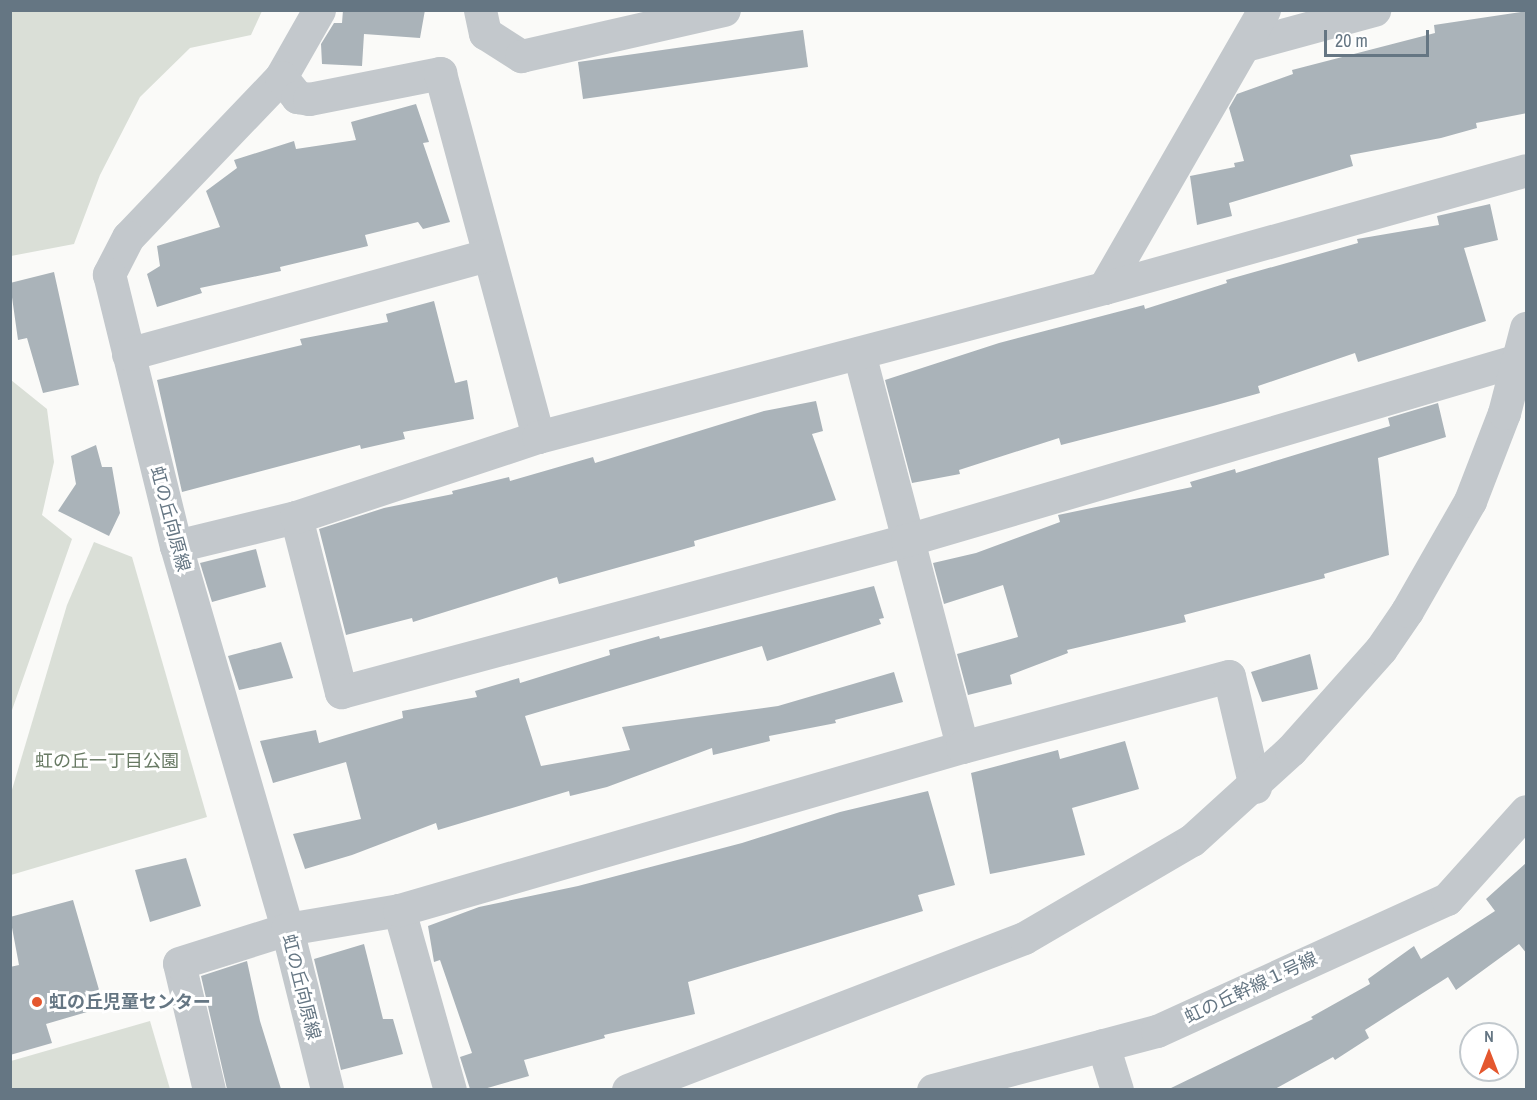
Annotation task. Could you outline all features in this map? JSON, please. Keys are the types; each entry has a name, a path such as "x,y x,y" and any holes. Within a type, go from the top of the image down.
{"street":[{"name":"虹の丘向原線","path":"319,10 281,77 128,237 110,274 176,546 287,930 327,1089"},
{"path":"480,10 485,33 521,56 724,10"},
{"path":"1104,288 1264,10"},
{"path":"1245,45 1374,10"},
{"path":"281,77 297,97 309,99 440,73 487,255 538,437"},
{"path":"176,546 296,517 538,437 1104,288 1527,170"},
{"path":"128,354 487,255"},
{"path":"628,1089 1024,938 1192,840 1254,787 1381,649 1440,559 1474,490 1504,413 1527,328"},
{"path":"859,353 962,747"},
{"path":"296,517 341,692 907,540 1518,360"},
{"path":"209,1089 178,963 287,930 399,910 962,747 1229,676 1254,787"},
{"name":"虹の丘幹線１号線","path":"933,1089 1157,1030 1447,898 1527,811"},
{"path":"399,910 450,1089"},
{"path":"1103,1045 1117,1089"}],"green space":[{"path":"11,10 262,11 251,35 190,48 140,97 100,175 74,244 11,256"},
{"path":"11,380 47,409 54,462 42,515 72,539 11,713"},
{"name":"虹の丘一丁目公園","path":"94,542 132,557 207,817 11,875 11,793 67,605"},
{"path":"150,1021 170,1089 12,1089 11,1061"}],"building":[{"path":"343,10 425,10 420,38 364,34 362,66 322,64 321,44 334,23 342,23"},
{"path":"1527,11 1527,113 1476,123 1477,128 1441,138 1350,155 1353,166 1229,203 1232,216 1197,225 1190,176 1235,167 1234,163 1244,161 1229,108 1237,94 1293,74 1292,70 1435,33 1434,25"},
{"path":"803,30 808,67 583,99 578,62"},
{"path":"416,104 429,142 423,143 450,222 423,229 418,222 365,235 368,246 280,267 281,271 200,288 202,293 157,307 147,274 160,266 157,246 220,227 206,191 237,168 234,160 294,141 296,149 356,140 351,122"},
{"path":"1490,204 1498,240 1464,248 1486,321 1358,362 1355,353 1258,386 1260,393 1061,445 1059,438 959,470 960,474 912,483 885,380 999,343 1144,305 1145,309 1227,283 1226,280 1358,243 1357,239 1439,225 1437,216"},
{"path":"54,272 79,385 43,393 27,338 18,340 10,283"},
{"path":"434,301 455,383 467,380 474,419 403,432 405,439 361,449 360,445 182,492 157,380 302,345 300,339 388,322 386,314"},
{"path":"816,401 823,431 812,434 836,500 694,541 695,546 559,584 557,577 413,622 412,618 346,635 319,529 384,508 453,494 452,491 509,477 510,481 593,457 595,463 764,411"},
{"path":"1438,403 1446,437 1378,458 1389,555 1324,574 1325,578 1184,615 1186,622 1067,650 1068,653 1010,675 1012,684 968,695 957,654 1018,637 1003,585 944,604 933,563 976,553 1060,522 1058,515 1192,487 1190,482 1235,469 1236,473 1390,426 1388,418"},
{"path":"96,445 102,467 112,467 120,513 109,536 58,511 76,484 71,456"},
{"path":"256,549 266,587 212,602 200,563"},
{"path":"874,586 884,618 879,619 881,624 767,661 762,646 525,716 541,766 630,750 622,727 778,706 894,672 903,702 835,720 836,723 769,736 770,741 713,755 712,748 607,787 570,796 569,791 438,830 436,823 352,855 305,869 293,834 361,819 346,762 273,783 260,741 316,730 319,743 403,718 402,711 477,697 475,691 519,678 520,683 610,655 609,650 659,636 660,639"},
{"path":"281,642 293,678 239,690 228,656"},
{"path":"1310,654 1318,689 1262,702 1251,672"},
{"path":"1125,741 1139,789 1072,808 1085,855 990,874 971,773 1058,750 1060,759"},
{"path":"928,791 955,885 918,895 923,911 688,982 695,1014 604,1035 605,1038 524,1060 529,1076 484,1089 470,1089 460,1057 472,1053 440,960 434,962 428,926 479,907 578,886 742,843 840,812"},
{"path":"186,858 201,906 150,922 135,870"},
{"path":"1527,862 1527,954 1519,944 1456,990 1448,977 1365,1030 1369,1038 1335,1060 1333,1057 1275,1089 1169,1089 1313,1019 1311,1017 1370,984 1368,979 1414,946 1421,959 1495,911 1486,899"},
{"path":"73,900 104,1007 46,1024 52,1043 10,1055 10,967 19,965 10,917"},
{"path":"364,944 383,1019 393,1019 403,1054 341,1070 314,959"},
{"path":"247,961 260,1021 281,1089 227,1089 201,976"}],"place":[{"name":"虹の丘児童センター","path":"37,1002"}]}
